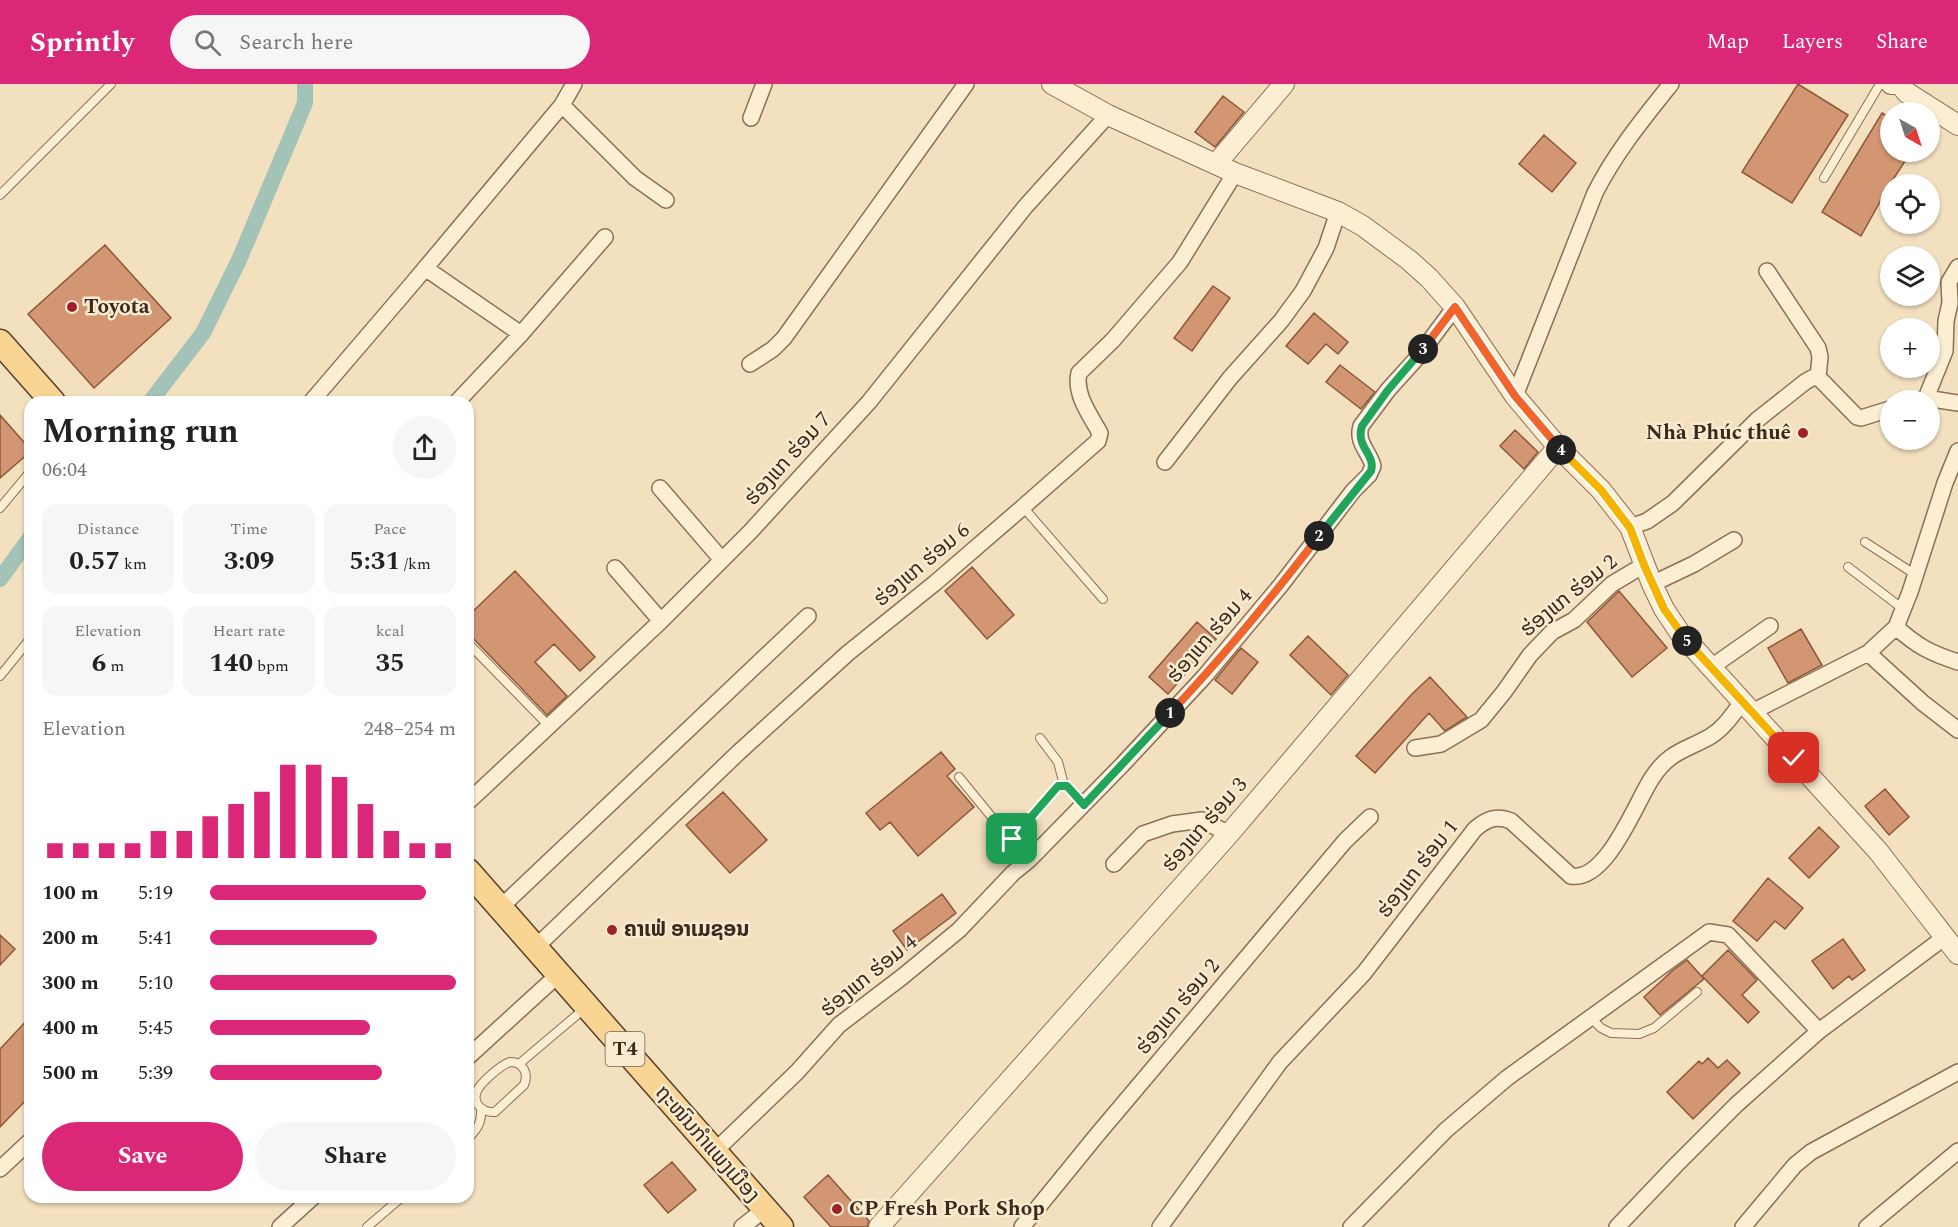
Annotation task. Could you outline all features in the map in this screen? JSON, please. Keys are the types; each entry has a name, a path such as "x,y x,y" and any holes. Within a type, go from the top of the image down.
{"main road":[{"path":"0,342 48,396"},
{"name":"ຖະໜົນກຳແພງເມືອງ","path":"474,878 781,1227"}],"street":[{"path":"316,396 561,105 574,84"},
{"path":"751,118 764,84"},
{"path":"750,364 773,349 784,338 966,84"},
{"path":"1216,164 1284,84"},
{"path":"1515,396 1595,193 1627,139 1671,84"},
{"path":"1891,84 1900,84 1906,92 1958,125"},
{"path":"1062,86 1108,114 1235,173 1338,212 1363,226 1429,278 1455,307 1515,396 1558,447 1601,490 1630,528 1652,584 1676,627 1710,668 1878,851 1953,945 1819,1031 1736,1105 1617,1227"},
{"path":"561,105 635,178 666,200"},
{"name":"ຮ່ອງແກ ຮ່ອມ 7","path":"474,796 661,621 750,532 868,402 1024,207 1108,114"},
{"name":"ຮ່ອງແກ ຮ່ອມ 6","path":"536,947 739,752 831,669 1098,441 1100,433 1083,404 1077,380 1079,372 1113,340 1180,262 1235,173"},
{"path":"1166,462 1230,378 1281,321 1303,291 1326,248 1338,212"},
{"path":"463,396 521,334 606,237"},
{"path":"1926,390 1945,351 1946,321 1950,303 1949,282 1958,267"},
{"path":"425,268 521,334"},
{"path":"1767,271 1818,348 1820,357 1818,377 1857,417 1862,418 1880,413"},
{"name":"ຮ່ອງແກ ຮ່ອມ 4","path":"714,1152 797,1072 838,1025 959,930 1013,873 1084,805 1204,677 1369,475 1373,466 1360,441 1359,433 1362,426 1455,307"},
{"path":"1630,528 1660,513 1673,503 1756,420 1805,382 1818,377"},
{"path":"1940,401 1958,403"},
{"name":"ຮ່ອງແກ ຮ່ອມ 3","path":"879,1227 1229,834 1558,447"},
{"path":"1747,707 1868,653 1896,627 1958,451"},
{"path":"660,488 722,560"},
{"path":"1652,584 1694,564 1734,540"},
{"name":"ຮ່ອງແກ ຮ່ອມ 2","path":"1415,748 1441,744 1481,720 1530,655 1552,632 1574,620 1612,584 1644,565"},
{"path":"615,568 661,621"},
{"path":"501,907 808,616"},
{"path":"1710,668 1770,626"},
{"path":"1896,627 1915,644 1934,654 1958,662"},
{"path":"1868,653 1923,703 1958,730"},
{"name":"ຮ່ອງແກ ຮ່ອມ 1","path":"1160,1227 1280,1062 1364,974 1475,829 1485,820 1503,818 1511,821 1571,876 1577,877 1589,873 1603,860 1632,818 1653,777 1669,758 1684,748 1711,736 1731,717 1747,707"},
{"name":"ຮ່ອງແກ ຮ່ອມ 2","path":"1022,1227 1337,850 1370,817"},
{"path":"1114,864 1143,834 1172,824 1202,820 1229,834"},
{"path":"1351,1227 1446,1130 1508,1078 1709,932 1728,935 1819,1031"},
{"path":"474,1052 559,974"},
{"path":"1743,1227 1795,1165 1811,1152 1958,1072"},
{"path":"0,1169 24,1147"},
{"path":"1867,1227 1958,1151"},
{"path":"280,1227 306,1203"},
{"path":"742,1227 765,1209"}],"lane":[{"path":"0,195 111,84"},
{"path":"1824,178 1880,84"},
{"path":"0,508 24,479"},
{"path":"1023,507 1103,599"},
{"path":"1865,542 1916,574"},
{"path":"1848,567 1903,609"},
{"path":"0,676 24,646"},
{"path":"474,649 548,725"},
{"path":"1040,738 1058,762 1064,785 1084,805"},
{"path":"959,777 1029,860"},
{"path":"1012,842 1058,786 1064,785"},
{"path":"1590,1017 1611,1033 1639,1034 1654,1028 1697,992"},
{"path":"519,1064 587,1006"},
{"path":"474,1133 481,1122 481,1109 476,1095 480,1086 505,1064 515,1062 519,1064 525,1071 524,1085 495,1112 481,1109"},
{"path":"368,1227 395,1203"}],"building":[{"path":"1798,84 1848,115 1792,203 1742,172"},
{"path":"1223,96 1244,112 1215,147 1195,132"},
{"path":"1880,116 1880,162 1904,162 1897,174 1880,174 1880,202 1861,236 1822,212"},
{"path":"1544,135 1576,163 1552,192 1519,164"},
{"path":"105,245 171,318 94,388 28,314"},
{"path":"1213,286 1230,298 1192,351 1174,338"},
{"path":"1314,313 1348,342 1338,354 1326,344 1308,364 1286,346"},
{"path":"1340,365 1375,392 1361,409 1326,382"},
{"path":"0,415 24,442 24,457 0,478"},
{"path":"1515,430 1538,452 1524,469 1500,446"},
{"path":"972,567 1014,615 987,639 945,591"},
{"path":"515,571 595,657 580,671 554,644 535,662 567,696 547,715 474,639 474,610"},
{"path":"1619,591 1667,648 1632,677 1587,622"},
{"path":"1197,622 1216,639 1168,694 1149,677"},
{"path":"1801,629 1822,665 1788,683 1768,648"},
{"path":"1308,636 1348,675 1331,695 1290,655"},
{"path":"1241,648 1258,662 1232,694 1215,680"},
{"path":"1430,677 1467,717 1445,731 1429,713 1375,773 1356,756"},
{"path":"941,752 955,769 947,776 974,807 918,856 890,822 880,830 866,813"},
{"path":"1885,789 1909,817 1889,835 1865,806"},
{"path":"723,792 767,840 730,873 686,825"},
{"path":"1819,827 1839,847 1809,878 1789,858"},
{"path":"1768,878 1803,908 1785,929 1775,921 1757,941 1733,921"},
{"path":"942,894 956,913 907,950 893,931"},
{"path":"0,935 15,949 0,965"},
{"path":"1843,939 1865,970 1852,980 1849,976 1833,989 1812,961"},
{"path":"1728,950 1757,980 1742,995 1759,1012 1748,1023 1702,976"},
{"path":"1687,960 1704,979 1660,1015 1644,997"},
{"path":"24,1023 24,1102 0,1127 0,1049"},
{"path":"1708,1058 1718,1068 1727,1060 1740,1073 1693,1119 1667,1092 1699,1061 1702,1064"},
{"path":"672,1162 696,1190 668,1213 644,1185"},
{"name":"CP Fresh Pork Shop","path":"828,1175 869,1221 867,1227 831,1227 804,1197"}],"waterway":[{"path":"155,396 203,333 239,260 305,103 305,84"},
{"path":"0,579 24,546"}],"place":[{"name":"Toyota","path":"72,307"},
{"name":"Nhà Phúc thuê","path":"1803,433"},
{"name":"ຄາເຟ່ ອາເມຊອນ","path":"612,930"},
{"name":"CP Fresh Pork Shop","path":"837,1209"}],"route":[{"path":"1012,839 1058,786 1067,786 1084,805 1204,677 1281,585 1353,492 1369,475 1373,466 1360,441 1359,433 1362,426 1455,307 1515,396 1558,447 1601,490 1630,528 1652,584 1664,609 1680,633 1794,758"}]}
